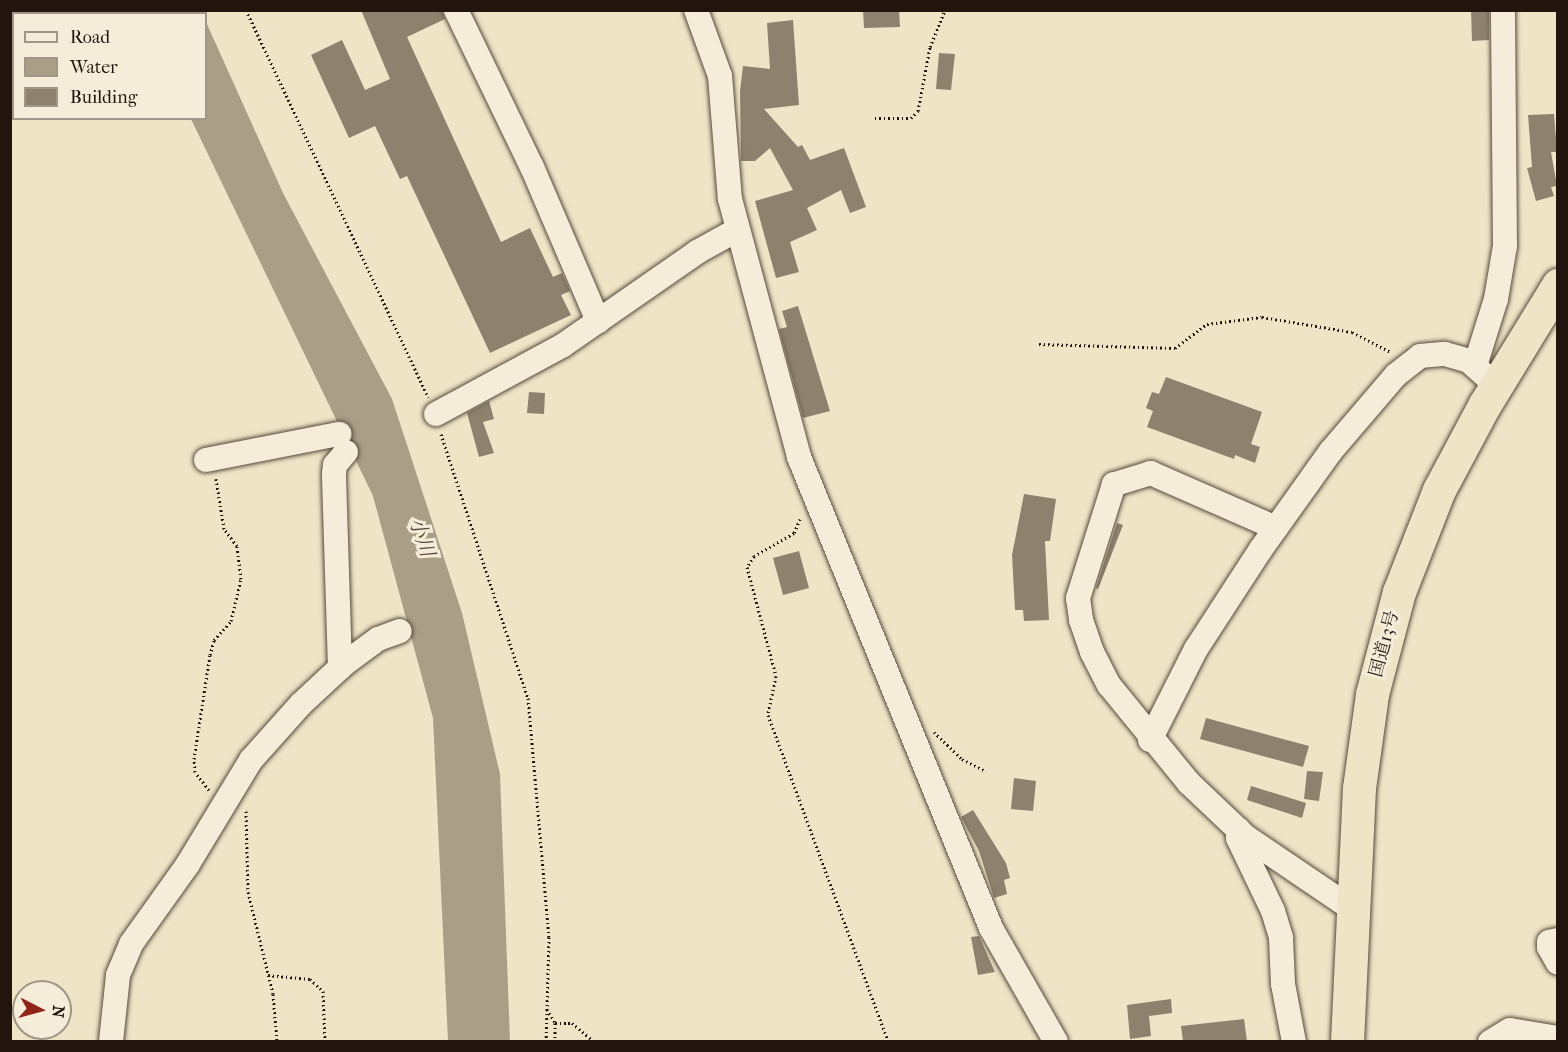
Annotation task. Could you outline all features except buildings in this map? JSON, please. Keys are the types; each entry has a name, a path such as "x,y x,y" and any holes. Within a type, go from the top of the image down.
{"highway":[{"name":"国道13号","path":"1347,1041 1351,908 1359,788 1372,694 1399,592 1486,376 1557,285"}],"street":[{"path":"456,10 532,167 598,321"},
{"path":"696,10 720,76 724,149 737,230 799,457 991,928 1056,1041"},
{"path":"1150,740 1196,649 1276,528 1331,451 1411,364 1420,356 1444,354 1486,376 1505,246 1503,10"},
{"path":"436,414 562,346 697,252 737,230"},
{"path":"207,460 342,443 334,474 340,668"},
{"path":"1276,528 1151,473 1114,484 1108,513 1102,517 1078,597 1081,620 1092,652 1109,685 1150,740 1238,829 1351,908"},
{"path":"111,1041 118,975 128,952 230,798 251,760 274,732 340,668 378,639 400,631"},
{"path":"1238,829 1238,838 1273,911 1281,938 1283,984 1294,1041"},
{"path":"1557,940 1549,942 1557,963"},
{"path":"1490,1041 1510,1030 1557,1038"}],"path":[{"path":"246,10 436,414 528,698 549,937 546,1041"},
{"path":"875,118 911,118 918,111 930,47 945,10"},
{"path":"1039,344 1175,348 1207,324 1262,317 1352,332 1411,364"},
{"path":"207,460 220,491 224,529 237,546 241,579 231,621 214,640 210,655 195,772 206,789 230,798 240,799 245,809 248,892 268,975 277,1041"},
{"path":"800,511 800,521 794,533 754,556 747,567 776,676 768,715 888,1041"},
{"path":"904,714 925,724 962,759 986,771"},
{"path":"268,975 310,979 323,992 325,1041"},
{"path":"546,1007 555,1023 555,1041"},
{"path":"555,1023 572,1023 595,1041"}],"water":[{"path":"140,11 201,12 141,12"},
{"name":"小川","path":"207,24 283,193 392,399 462,613 500,774 510,1041 448,1041 433,718 373,496 191,120 207,120"}]}
